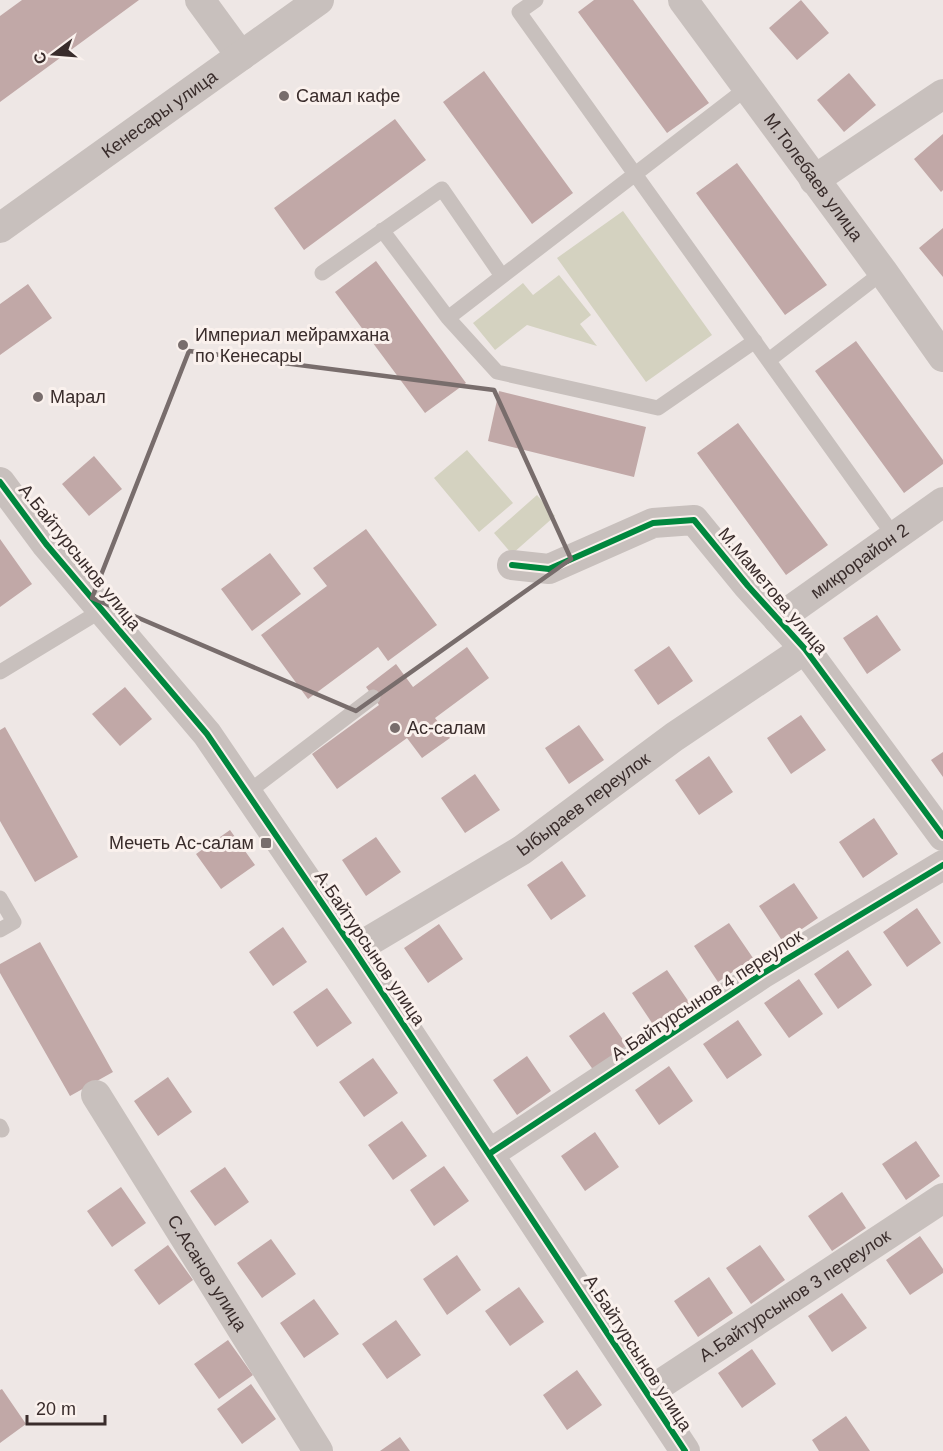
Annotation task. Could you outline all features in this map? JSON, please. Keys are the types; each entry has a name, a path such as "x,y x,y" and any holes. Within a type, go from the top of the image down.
{"street":[{"path":"200,0 241,56"},
{"name":"Кенесары улица","path":"0,228 319,0"},
{"name":"М.Толебаев улица","path":"682,0 943,357"},
{"path":"814,180 943,94"},
{"name":"А.Байтурсынов улица","path":"0,482 46,544 207,734 354,950 686,1451"},
{"name":"микрорайон 2","path":"778,619 943,502"},
{"name":"М.Маметова улица","path":"512,566 549,569 653,523 694,520 748,586 805,649 943,836"},
{"name":"Ыбыраев переулок","path":"354,950 522,850 674,737 805,649"},
{"name":"А.Байтурсынов 4 переулок","path":"489,1154 762,974 943,864"},
{"name":"С.Асанов улица","path":"96,1095 318,1451"},
{"name":"А.Байтурсынов 3 переулок","path":"647,1393 943,1198"}],"lane":[{"path":"536,0 519,12 894,536"},
{"path":"448,318 747,88"},
{"path":"321,273 442,189 502,276"},
{"path":"382,230 448,318 497,372 658,408 755,341"},
{"path":"769,360 883,272"},
{"path":"0,672 102,610"},
{"path":"247,793 373,697"},
{"path":"0,898 14,922 0,930"}],"highlighted area":[{"path":"189,351 494,390 571,559 356,711 92,598"}],"shaded area":[{"path":"623,211 712,335 646,382 557,258"},
{"path":"559,275 591,315 580,324 597,346 527,325 495,350 473,323 523,283 533,295"},
{"path":"467,450 513,503 479,532 434,478"},
{"path":"537,495 555,516 512,554 494,533"}],"building":[{"path":"22,0 139,0 0,102 0,16"},
{"path":"594,0 633,0 709,103 667,133 578,12"},
{"path":"801,0 829,33 797,60 769,28"},
{"path":"484,71 573,193 532,224 443,102"},
{"path":"849,73 876,105 844,132 817,100"},
{"path":"395,119 426,160 304,250 274,208"},
{"path":"943,134 943,190 941,192 914,159"},
{"path":"737,163 827,285 785,315 696,193"},
{"path":"943,228 943,277 919,248"},
{"path":"376,261 466,383 425,413 335,292"},
{"path":"28,284 52,318 0,355 0,304"},
{"path":"856,341 943,460 943,464 904,493 815,371"},
{"path":"499,391 646,427 634,477 488,441"},
{"path":"738,423 828,545 786,575 697,453"},
{"path":"94,456 122,489 89,516 62,484"},
{"path":"366,529 437,625 388,661 378,647 308,699 261,635 327,586 313,568"},
{"path":"0,539 32,584 0,607"},
{"path":"270,553 301,594 252,631 221,589"},
{"path":"877,615 901,650 867,674 843,638"},
{"path":"669,646 693,681 658,705 634,670"},
{"name":"Ас-салам","path":"467,647 489,678 435,718 450,738 422,758 407,738 337,789 312,754 379,705 366,687 396,664 413,687"},
{"path":"125,687 152,719 120,746 92,714"},
{"path":"801,715 826,750 791,774 767,738"},
{"path":"579,725 604,760 569,784 545,748"},
{"path":"5,727 78,857 35,882 0,821 0,730"},
{"path":"943,752 943,777 931,760"},
{"path":"709,756 733,792 699,815 675,780"},
{"path":"475,774 500,810 465,833 441,798"},
{"path":"874,818 898,854 863,878 839,842"},
{"path":"230,830 255,865 221,889 196,854"},
{"path":"376,837 401,872 366,896 342,860"},
{"path":"562,861 586,896 551,920 527,885"},
{"path":"794,883 818,918 783,942 759,906"},
{"path":"917,908 941,943 907,967 883,932"},
{"path":"729,923 753,958 718,982 694,946"},
{"path":"439,924 463,959 428,983 404,948"},
{"path":"283,927 307,962 273,986 249,952"},
{"path":"40,942 113,1072 70,1096 0,973 0,964"},
{"path":"848,950 872,985 838,1009 814,974"},
{"path":"667,970 691,1005 656,1029 632,993"},
{"path":"799,979 823,1014 789,1038 764,1003"},
{"path":"327,988 352,1023 317,1047 293,1012"},
{"path":"604,1012 628,1047 594,1071 569,1036"},
{"path":"738,1020 762,1055 727,1079 703,1044"},
{"path":"527,1056 551,1091 517,1115 493,1080"},
{"path":"373,1058 398,1093 364,1117 339,1082"},
{"path":"669,1066 693,1101 659,1125 635,1090"},
{"path":"168,1077 192,1112 158,1136 134,1101"},
{"path":"402,1121 427,1156 393,1180 368,1145"},
{"path":"595,1132 619,1167 585,1191 561,1156"},
{"path":"916,1141 940,1176 906,1200 882,1164"},
{"path":"444,1166 469,1201 434,1226 410,1190"},
{"path":"225,1167 249,1202 215,1226 190,1191"},
{"path":"121,1187 146,1223 112,1247 87,1211"},
{"path":"842,1192 866,1228 832,1251 808,1216"},
{"path":"920,1236 943,1269 943,1273 910,1295 886,1260"},
{"path":"271,1239 296,1274 262,1298 237,1263"},
{"path":"168,1245 193,1280 159,1305 134,1270"},
{"path":"760,1245 785,1280 751,1304 726,1268"},
{"path":"457,1255 481,1290 447,1315 423,1279"},
{"path":"709,1277 733,1313 698,1337 674,1301"},
{"path":"519,1287 544,1322 510,1346 485,1311"},
{"path":"842,1293 867,1328 832,1352 808,1316"},
{"path":"314,1299 339,1334 304,1358 280,1323"},
{"path":"396,1320 421,1355 387,1379 362,1344"},
{"path":"228,1340 253,1375 219,1399 194,1364"},
{"path":"752,1349 776,1384 742,1408 718,1373"},
{"path":"577,1370 602,1405 567,1430 543,1395"},
{"path":"251,1384 276,1419 242,1444 217,1409"},
{"path":"2,1389 26,1424 0,1443 0,1390"},
{"path":"846,1416 870,1451 819,1451 812,1440"},
{"path":"400,1437 410,1451 380,1451"}],"cycle path":[{"path":"0,482 46,544 207,734 354,950 685,1451"},
{"path":"512,565 549,569 653,523 694,520 748,586 805,649 943,836"},
{"path":"489,1154 762,974 943,865"}],"place":[{"name":"Самал кафе","path":"284,96"},
{"name":"Империал мейрамхана по Кенесары","path":"183,345"},
{"name":"Марал","path":"38,397"},
{"name":"Ас-салам","path":"395,728"},
{"name":"Мечеть Ас-салам","path":"266,843"}]}
